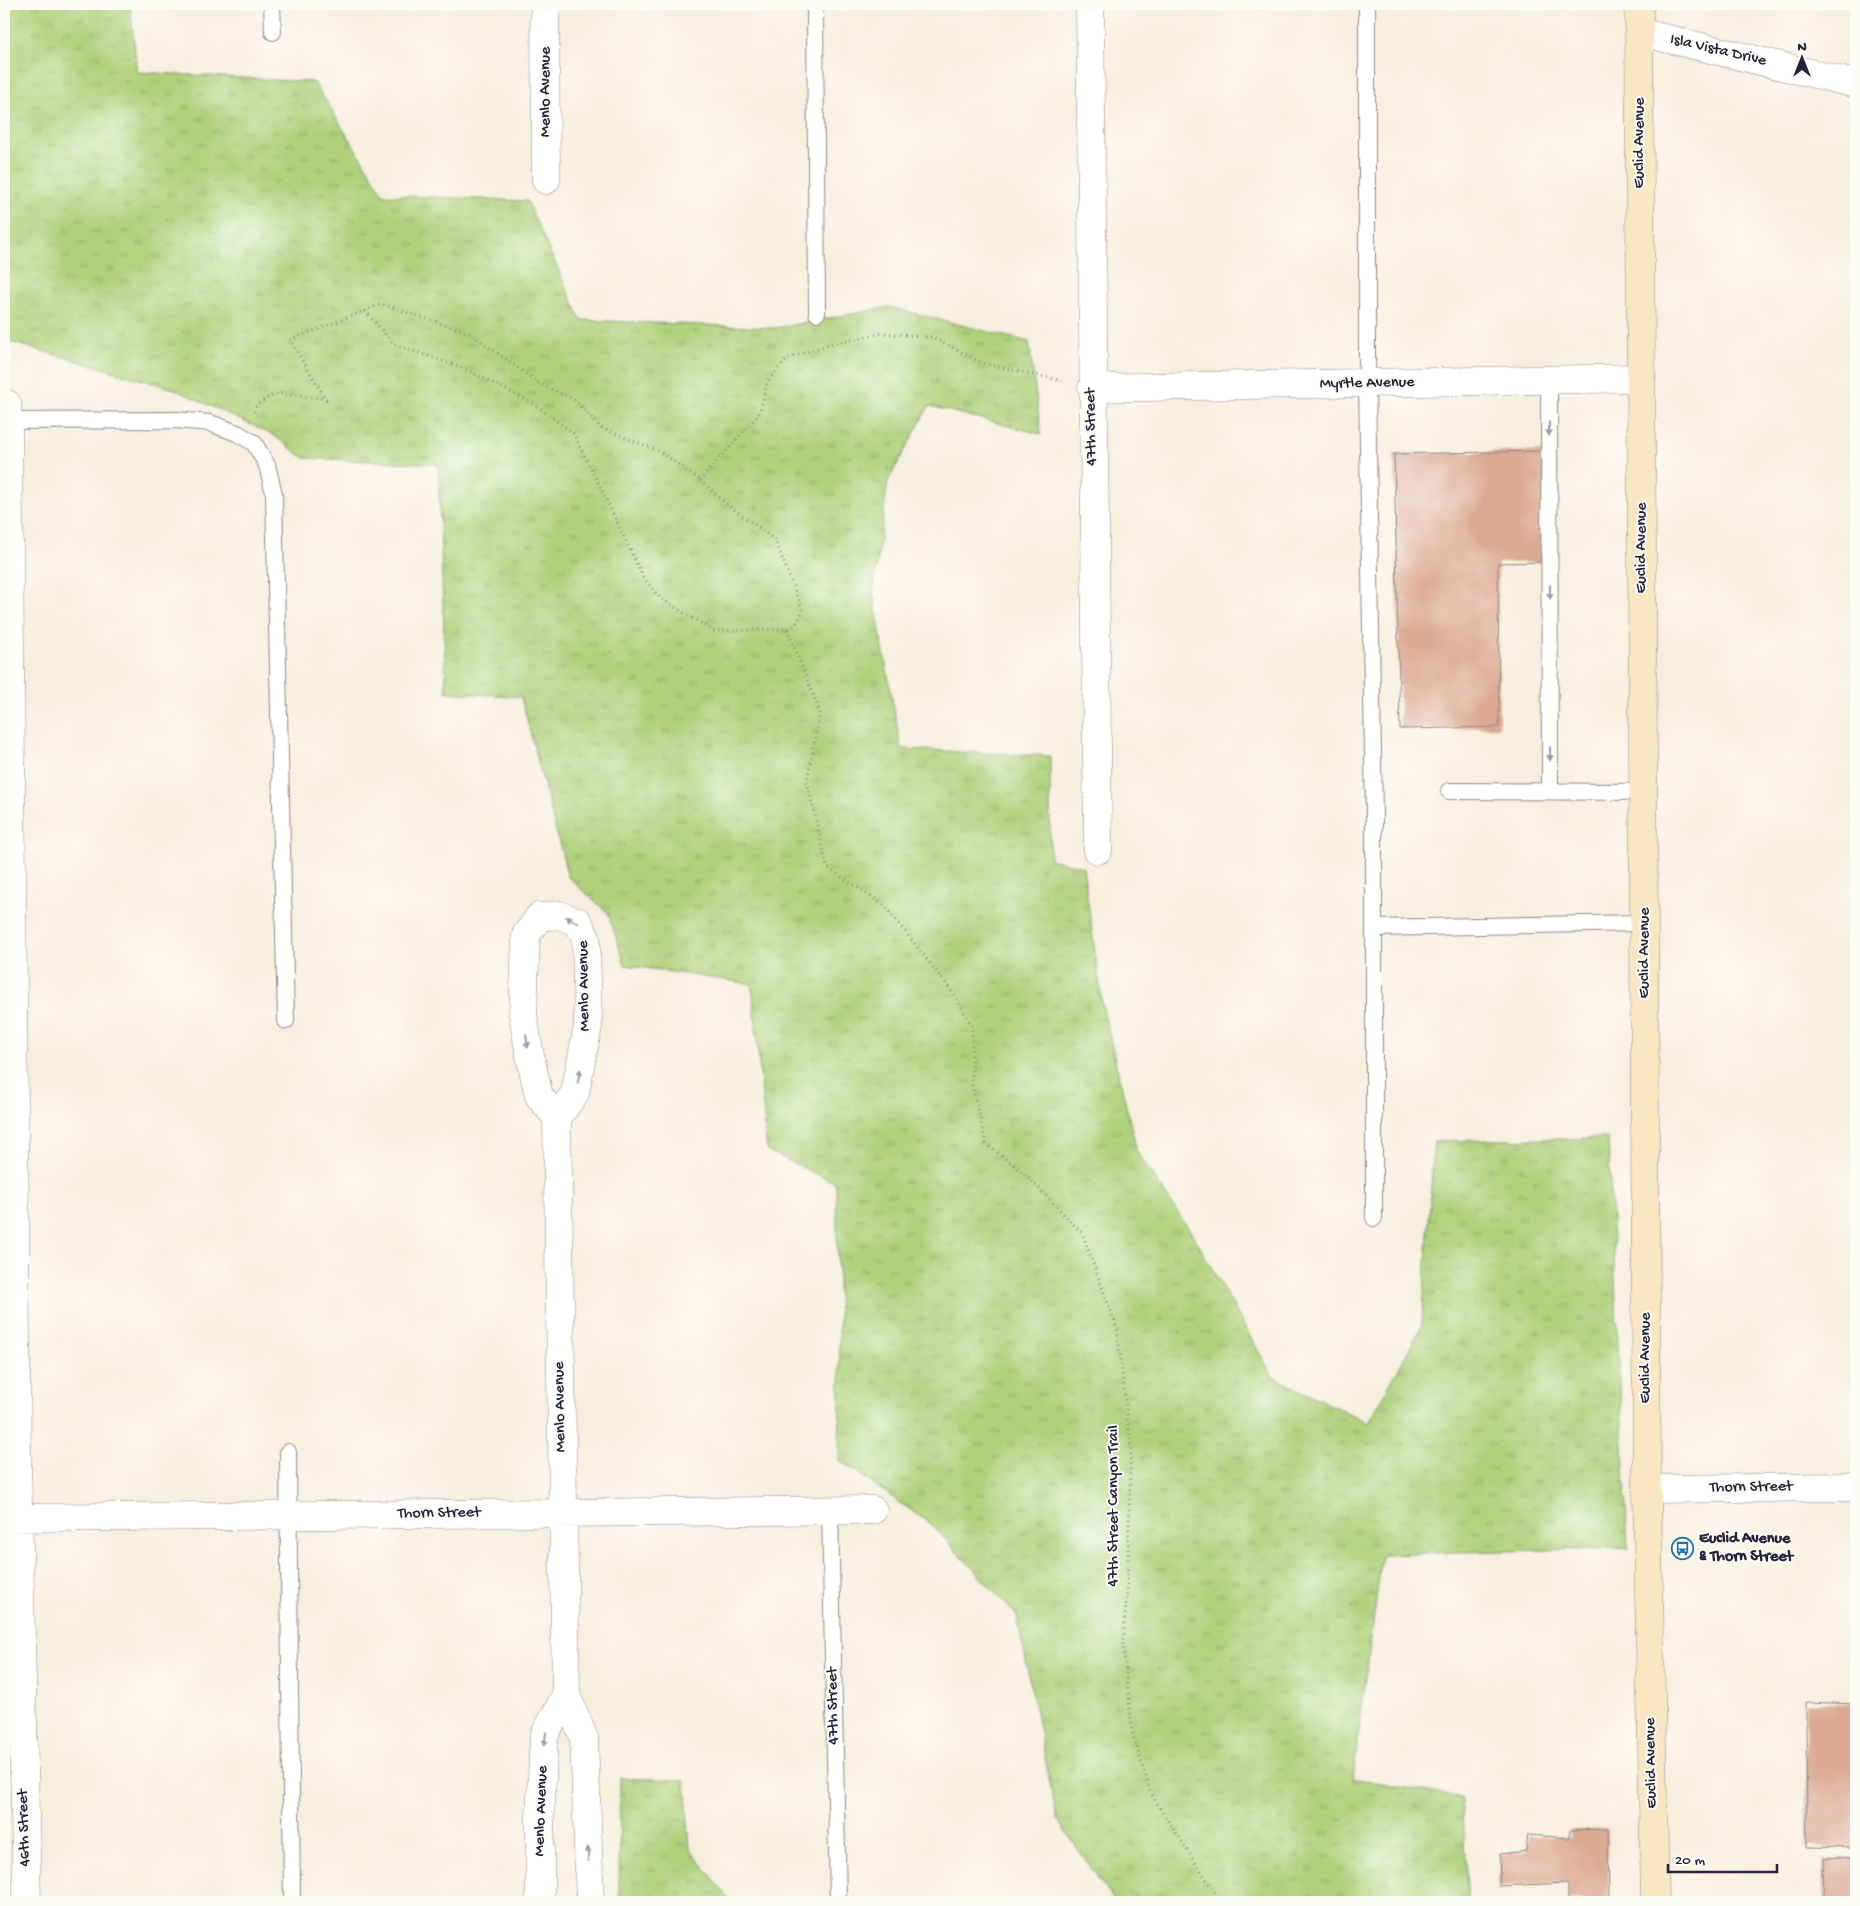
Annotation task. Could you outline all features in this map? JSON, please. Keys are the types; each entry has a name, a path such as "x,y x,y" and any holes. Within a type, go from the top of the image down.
{"main road":[{"name":"Euclid Avenue","path":"1639,4 1647,1489 1655,1902"}],"street":[{"name":"Menlo Avenue","path":"545,4 546,180"},
{"name":"47th Street","path":"1090,4 1092,388 1098,850"},
{"name":"Isla Vista Drive","path":"1639,32 1856,84"},
{"name":"Myrtle Avenue","path":"1092,388 1641,378"},
{"name":"46th Street","path":"6,409 11,1518 27,1902"},
{"name":"Menlo Avenue","path":"557,1118 539,1096 530,1056 524,1015 526,935 539,917 559,915 578,922 586,938 588,1026 575,1093 557,1118 566,1695 584,1738 590,1902"},
{"name":"Thorn Street","path":"1647,1489 1856,1487"},
{"name":"Thorn Street","path":"11,1518 873,1510"},
{"name":"Menlo Avenue","path":"540,1902 540,1818 544,1736 566,1695"}],"lane":[{"path":"272,4 273,32"},
{"path":"815,4 817,313"},
{"path":"1367,4 1367,384 1374,928 1374,1218"},
{"path":"1549,381 1550,791"},
{"path":"6,409 210,423 243,436 254,443 267,464 274,494 286,1021"},
{"path":"1448,791 1644,792"},
{"path":"1374,928 1645,923"},
{"path":"288,1452 292,1902"},
{"name":"47th Street","path":"830,1510 838,1902"}],"path":[{"path":"243,436 257,404 278,393 326,399 290,340 364,311 382,304 418,314 470,333 540,384 575,400 601,428 659,451 700,480 724,502 775,540 803,611 796,624 787,629 714,631 660,598 643,577 573,433 536,405 465,369 394,344 364,311"},
{"path":"700,480 759,414 768,380 787,359 827,345 884,332 932,337 982,363 1092,388"},
{"name":"47th Street Canyon Trail","path":"787,629 820,712 807,781 827,866 885,906 954,994 972,1026 972,1085 986,1144 1023,1172 1082,1233 1117,1328 1131,1449 1127,1589 1123,1643 1132,1732 1150,1794 1221,1902"}],"green space":[{"path":"4,4 130,4 137,72 314,82 384,195 527,201 581,320 776,328 889,307 1029,342 1041,434 929,406 888,481 873,592 901,749 1050,756 1050,859 1083,867 1103,1009 1137,1152 1196,1240 1273,1377 1369,1423 1422,1325 1434,1141 1608,1138 1628,1548 1382,1554 1353,1778 1461,1798 1468,1902 1115,1902 1057,1819 1017,1616 932,1525 839,1460 840,1376 836,1183 767,1151 752,984 625,965 608,913 568,877 521,697 446,692 438,464 304,458 273,435 174,389 4,340"},
{"path":"620,1778 685,1780 690,1848 731,1902 619,1902"}],"building":[{"path":"1545,451 1548,562 1498,563 1499,727 1400,729 1394,454"},
{"path":"1806,1702 1856,1704 1856,1848 1807,1847"},
{"path":"1608,1829 1609,1902 1568,1900 1568,1883 1499,1886 1500,1854 1526,1851 1528,1835 1570,1838 1570,1830"},
{"path":"1856,1857 1856,1902 1824,1902 1823,1859"}],"place":[{"name":"Euclid Avenue & Thorn Street","path":"1683,1548"}]}
